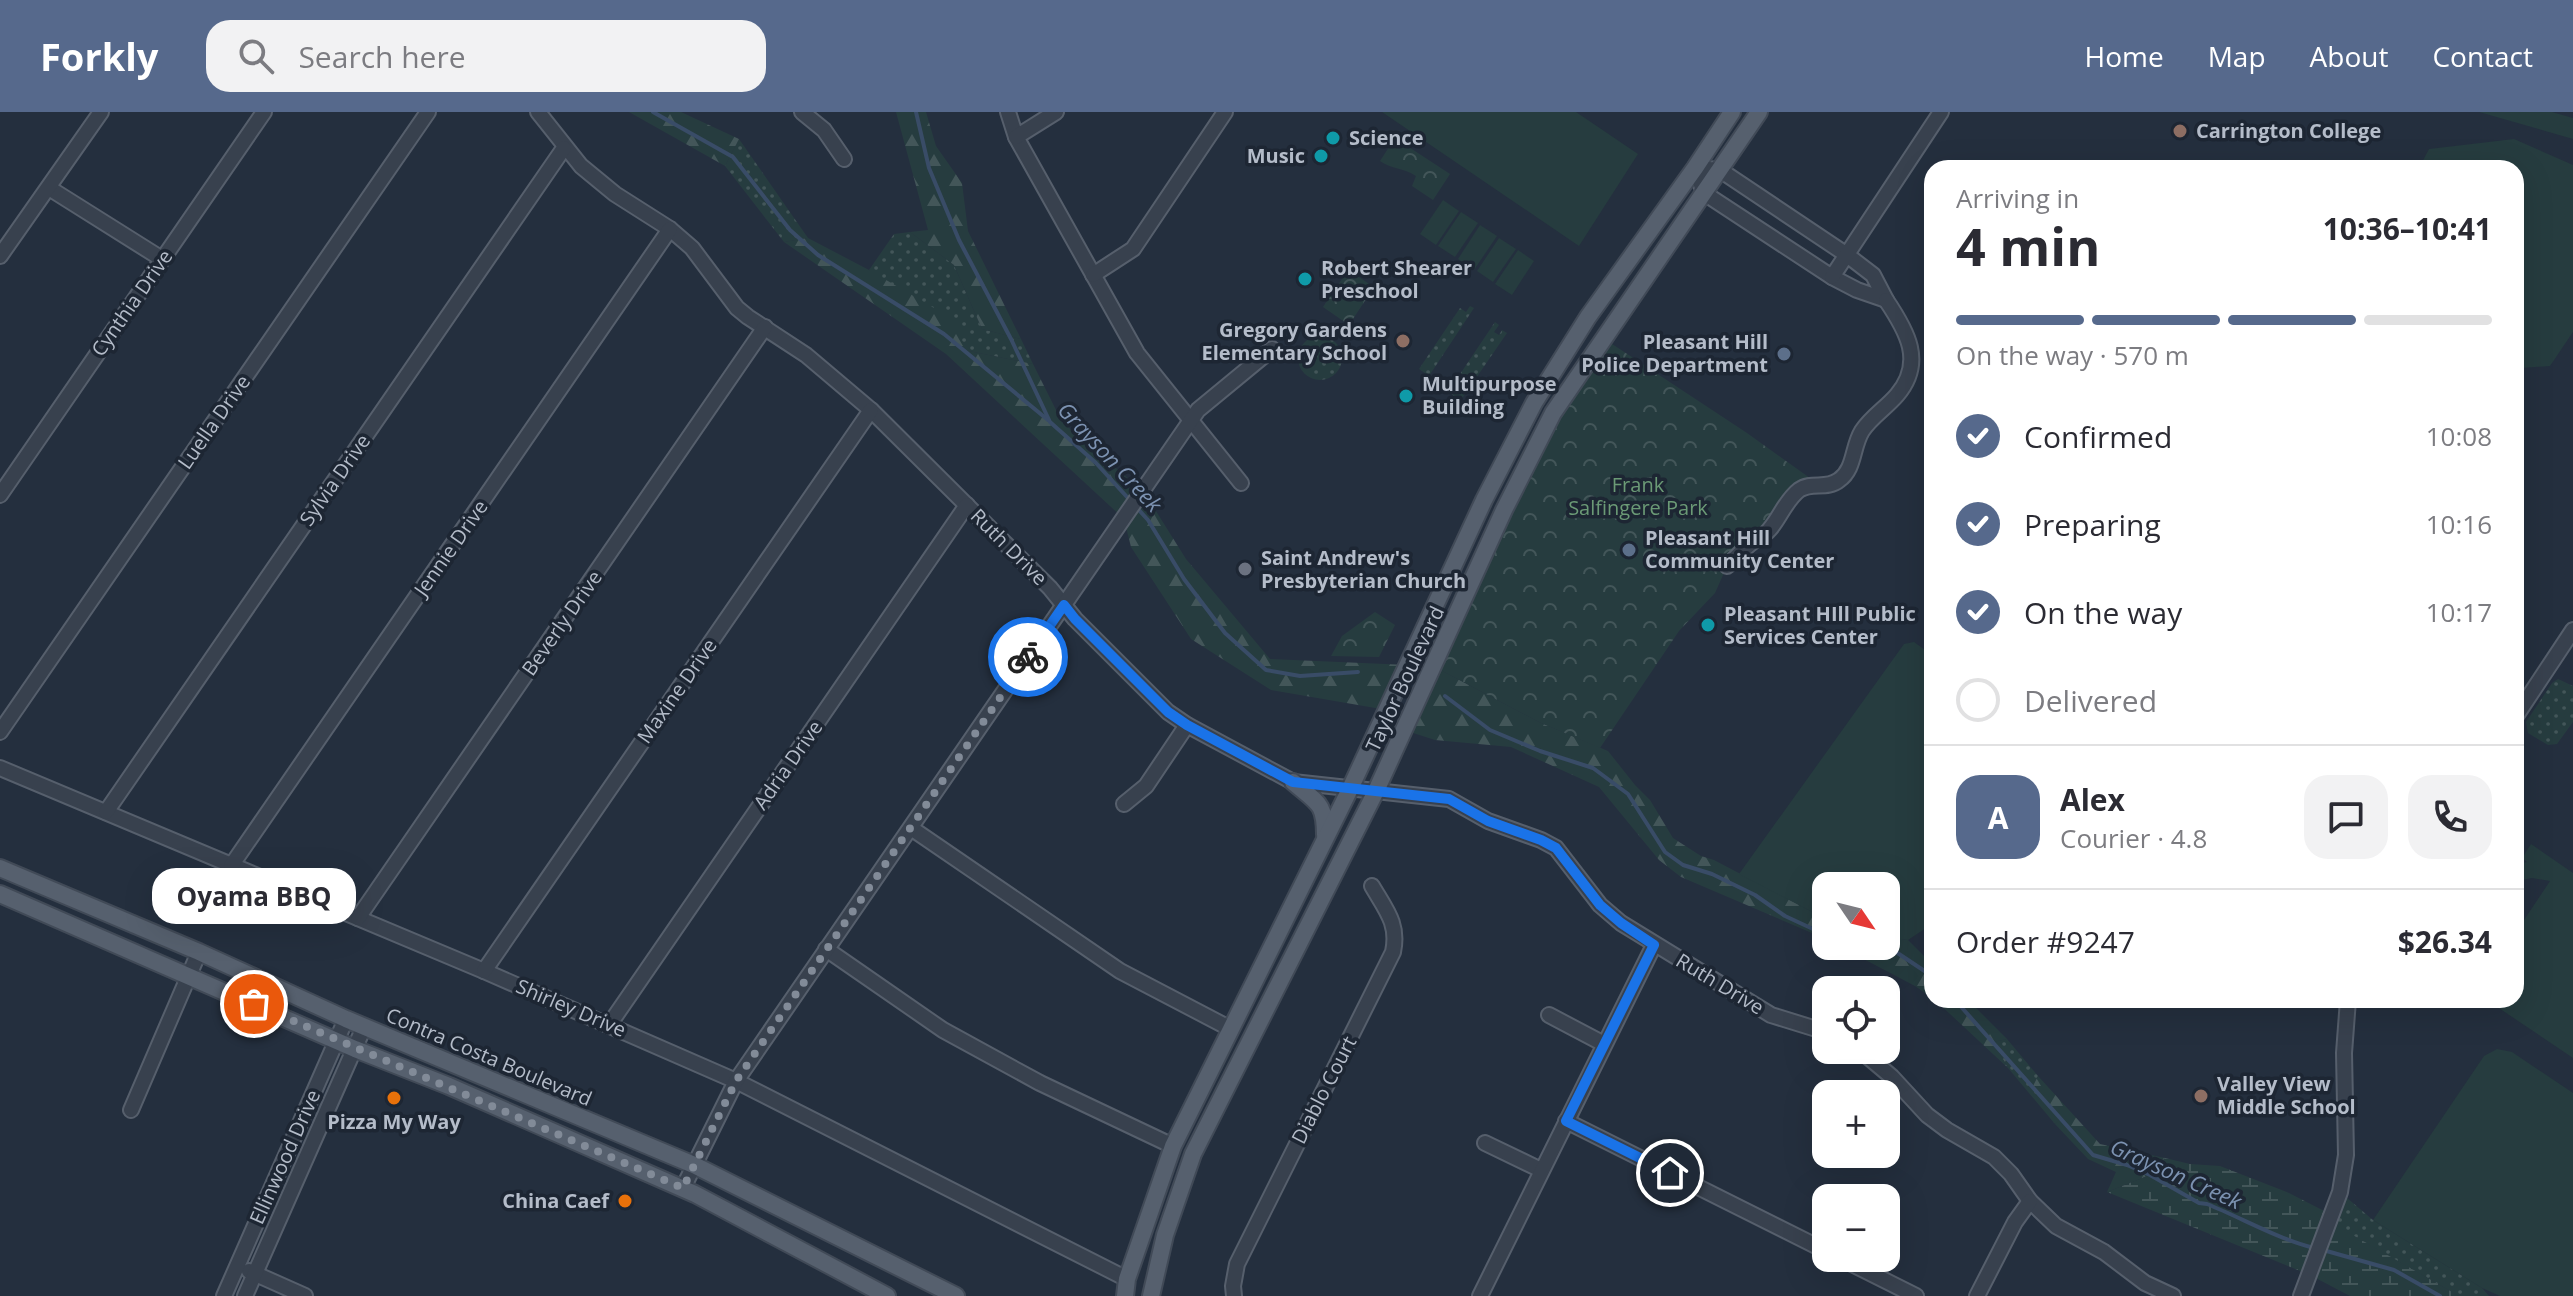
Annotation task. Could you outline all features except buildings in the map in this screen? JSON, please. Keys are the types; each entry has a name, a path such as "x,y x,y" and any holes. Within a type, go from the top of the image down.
{"main road":[{"name":"Taylor Boulevard","path":"1126,1288 1173,1146 1350,789 1484,500 1534,403 1588,317 1732,112"},
{"name":"Taylor Boulevard","path":"1151,1296 1165,1235 1193,1154 1376,791 1504,510 1553,413 1759,112"},
{"path":"1293,782 1321,806 1325,814 1325,839"},
{"name":"Contra Costa Boulevard","path":"0,868 199,952 364,1027 694,1165 956,1296"},
{"path":"0,894 683,1188 887,1296"}],"street":[{"path":"0,256 101,112"},
{"name":"Cynthia Drive","path":"0,495 264,112"},
{"name":"Luella Drive","path":"0,732 428,112"},
{"name":"Ruth Drive","path":"538,112 581,166 692,248 737,308 806,355 871,410 1168,712 1293,782 1449,799 1488,821 1549,844 1571,865 1600,905 1621,923 1771,1015 1812,1028"},
{"path":"802,112 824,130 844,159"},
{"path":"1008,112 1016,137 1137,353 1241,483"},
{"path":"1016,137 1056,112"},
{"path":"1093,275 1133,249 1225,112"},
{"path":"1832,277 1941,112"},
{"name":"Sylvia Drive","path":"106,812 564,148"},
{"path":"1727,566 1767,533 1800,489 1830,485 1844,477 1850,469 1864,427 1904,385 1911,365 1911,344 1873,275 1720,170 1695,168 1704,193 1832,277 1886,300"},
{"path":"49,188 162,259"},
{"name":"Jennie Drive","path":"231,866 670,229"},
{"name":"Beverly Drive","path":"358,918 765,327"},
{"path":"683,1188 736,1081 1190,421 1198,410 1272,349"},
{"name":"Maxine Drive","path":"484,971 871,410"},
{"name":"Adria Drive","path":"609,1025 967,505"},
{"path":"2524,704 2573,630"},
{"path":"1124,804 1146,786 1187,725"},
{"name":"Shirley Drive","path":"0,768 484,971 736,1081 1126,1288"},
{"path":"911,828 1120,971 1231,1029"},
{"name":"Diablo Court","path":"1234,1296 1237,1264 1393,952 1396,938 1391,918 1372,886"},
{"path":"1480,1296 1654,945"},
{"path":"826,949 943,1030 1040,1083 1173,1146"},
{"path":"131,1110 199,952"},
{"path":"2301,1296 2340,1192 2346,1155 2344,1053 2347,1008"},
{"path":"1549,1015 1604,1044"},
{"name":"Ellinwood Drive","path":"224,1296 346,1019"},
{"name":"Ellinwood Drive","path":"245,1296 364,1027"},
{"path":"1878,1064 1927,1115 1994,1157 2030,1201 2056,1226 2104,1252 2142,1290 2173,1296"},
{"path":"1566,1121 1812,1244"},
{"path":"1485,1143 1541,1170"},
{"path":"1977,1296 2015,1222 2030,1201"},
{"path":"237,1266 305,1296"},
{"path":"1868,1272 1916,1296"}],"green space":[{"path":"629,112 681,112 739,139 725,166"},
{"path":"896,112 926,112 936,146 962,183 968,231 1021,339 982,329 954,265 910,232 928,230"},
{"path":"1382,112 1576,112 1638,154 1579,246"},
{"path":"2479,112 2552,112 2573,118 2573,139"},
{"path":"1395,138 1450,174 1433,200 1412,186 1416,176 1380,161"},
{"path":"739,139 808,238 784,242 725,166"},
{"path":"2514,139 2573,165 2573,332 2550,366 2524,368 2524,160 2423,160 2429,149"},
{"path":"1443,200 1459,211 1436,245 1420,234"},
{"path":"1461,212 1478,223 1455,257 1438,246"},
{"path":"1480,225 1497,236 1474,270 1458,259"},
{"path":"910,232 954,265 982,329 1021,339 1033,364 964,350 869,270 894,234"},
{"path":"808,238 958,322 964,350 1033,364 1062,422 1144,492 1186,559 1270,659 1408,665 1387,710 1271,690 1191,639 1131,547 1124,519 946,354 784,242"},
{"path":"1499,238 1516,249 1493,282 1477,271"},
{"path":"1518,250 1534,261 1512,295 1495,284"},
{"path":"1348,270 1374,287 1349,325 1323,307"},
{"path":"1470,306 1474,308 1429,376 1419,369 1460,308 1466,312"},
{"path":"1495,322 1499,325 1494,332 1499,335 1502,330 1507,333 1461,400 1448,392"},
{"path":"1320,336 1335,343 1342,358 1335,373 1320,380 1305,373 1298,358 1305,343"},
{"name":"Frank Salfingere Park","path":"1603,338 1821,486 1807,486 1727,566 1715,593 1679,631 1600,748 1539,722 1433,666 1504,510"},
{"path":"1375,612 1395,625 1379,657 1331,656 1342,636"},
{"path":"1914,642 1924,649 1924,929 1908,940 1900,939 1900,872 1812,872 1812,912 1739,874 1904,644"},
{"path":"1433,666 1539,722 1608,751 1650,800 1673,838 1701,856 1812,912 1812,933 1681,877 1659,860 1599,787 1511,747 1435,740 1404,730"},
{"path":"2558,679 2573,686 2573,722 2557,744 2548,745 2528,733 2526,722 2552,683"},
{"path":"2531,844 2573,873 2573,1058 2499,1008 2524,1008 2524,920 2550,881 2524,880 2524,863 2527,862 2524,855"},
{"path":"1900,939 1908,940 1924,956 1924,992 1866,960 1900,960"},
{"path":"1944,1008 1976,1008 2007,1039 1993,1042 2008,1068"},
{"path":"2007,1039 2038,1076 2033,1086 2061,1118 2055,1124 2008,1068 1993,1042"},
{"path":"2497,1049 2512,1052 2573,1093 2573,1296 2500,1296 2373,1220 2484,1056"},
{"path":"2038,1076 2100,1144 2165,1158 2150,1175 2107,1192 2116,1172 2088,1159 2055,1124 2061,1117 2033,1086"},
{"path":"2165,1158 2220,1166 2289,1193 2332,1215 2330,1222 2459,1296 2350,1296 2310,1275 2107,1192 2150,1175"},
{"path":"2340,1192 2373,1220 2482,1288 2489,1296 2459,1296 2329,1222"}],"waterway":[{"path":"653,112 733,157 790,230 818,255 944,334 1048,420"},
{"name":"Grayson Creek","path":"916,112 929,168 959,240 1050,422 1096,463 1148,520 1184,579 1225,633 1266,670 1300,676 1358,672"},
{"name":"Grayson Creek","path":"1445,696 1490,730 1593,768 1628,794 1665,852 1683,865 1712,874 1755,895 1785,916 1812,929"},
{"name":"Grayson Creek","path":"1900,955 1924,971"},
{"name":"Grayson Creek","path":"1962,1008 2093,1155 2127,1165 2199,1203 2314,1248"},
{"name":"Grayson Creek","path":"2323,1250 2394,1270 2440,1296"}],"way so far":[{"path":"254,1004 683,1188 736,1081 1028,657"}],"place":[{"name":"Carrington College","path":"2180,131"},
{"name":"Science","path":"1333,138"},
{"name":"Music","path":"1321,156"},
{"name":"Robert Shearer Preschool","path":"1305,279"},
{"name":"Gregory Gardens Elementary School","path":"1403,341"},
{"name":"Pleasant Hill Police Department","path":"1784,354"},
{"name":"Multipurpose Building","path":"1406,396"},
{"name":"Pleasant Hill Community Center","path":"1629,550"},
{"name":"Saint Andrew's Presbyterian Church","path":"1245,569"},
{"name":"Pleasant HIll Public Services Center","path":"1708,625"},
{"name":"Oyama BBQ","path":"254,1004"},
{"name":"Valley View Middle School","path":"2201,1096"},
{"name":"Pizza My Way","path":"394,1098"},
{"name":"China Caef","path":"625,1201"}],"route":[{"path":"1028,657 1064,605 1168,712 1293,782 1449,799 1488,821 1556,848 1600,905 1654,945 1566,1121 1670,1173"}]}
